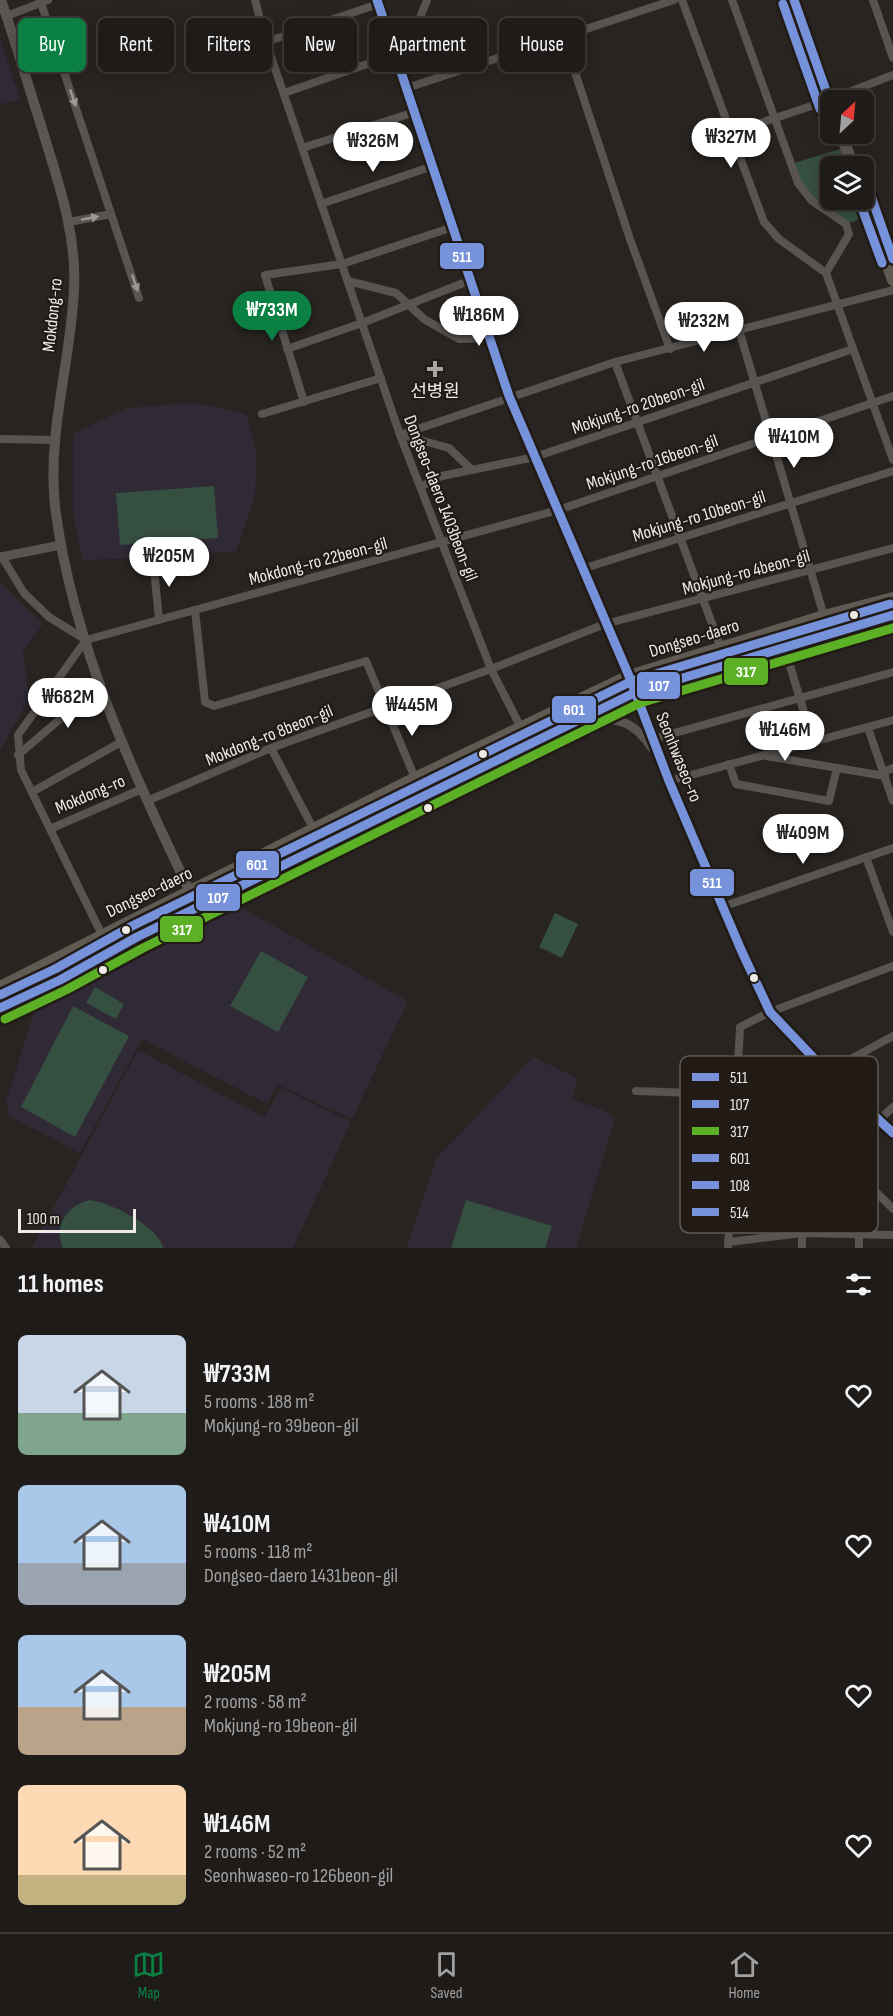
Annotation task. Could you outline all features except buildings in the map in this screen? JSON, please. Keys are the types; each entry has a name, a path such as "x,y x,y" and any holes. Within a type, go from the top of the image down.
{"main road":[{"name":"Mokdong-ro","path":"1,0 69,222 74,289 53,440 55,503 64,567 86,640 123,741 147,801 198,908"},
{"path":"794,0 829,90"},
{"path":"802,0 830,90"},
{"path":"874,205 893,259"},
{"path":"868,210 893,280"},
{"name":"Dongseo-daero","path":"0,987 415,778 629,676 824,616 893,598"},
{"name":"Dongseo-daero","path":"0,1008 636,692 893,615"}],"street":[{"name":"Dongseo-daero 1403beon-gil","path":"255,0 260,18"},
{"path":"420,18 427,0"},
{"path":"585,29 674,0"},
{"path":"682,0 764,222 779,239 826,273 893,460"},
{"path":"732,0 798,183 812,201 846,224 849,234 826,273"},
{"path":"873,0 893,58"},
{"path":"7,16 44,1 140,298"},
{"path":"272,40 378,2"},
{"name":"Seonhwaseo-ro","path":"378,2 384,18"},
{"path":"407,87 499,57"},
{"name":"Dongseo-daero 1403beon-gil","path":"272,59 400,435 491,669 521,729"},
{"path":"284,93 369,63"},
{"name":"Seonhwaseo-ro","path":"401,72 509,396 636,692 669,780 722,907 770,1012 812,1056"},
{"path":"575,72 630,239 670,349"},
{"path":"858,90 893,75"},
{"path":"731,133 820,105"},
{"path":"302,148 415,112"},
{"path":"321,204 433,166"},
{"path":"69,222 111,214"},
{"path":"304,402 265,275 342,264 453,227"},
{"path":"287,349 362,323 471,280"},
{"path":"348,281 396,293 424,319 459,339 490,338"},
{"path":"400,435 509,396 615,362 893,290"},
{"path":"740,330 824,616"},
{"name":"Mokjung-ro 20beon-gil","path":"420,487 442,476 535,457 853,349"},
{"path":"615,362 721,648"},
{"path":"262,414 381,378"},
{"name":"Mokjung-ro 16beon-gil","path":"558,510 893,396"},
{"path":"400,435 449,448 472,470"},
{"path":"0,439 53,440"},
{"name":"Mokjung-ro 10beon-gil","path":"582,568 893,471"},
{"name":"Mokdong-ro 22beon-gil","path":"86,640 558,510"},
{"path":"60,545 1,557 24,593 49,617 86,640 18,735 18,755 21,770 102,935"},
{"name":"Mokjung-ro 4beon-gil","path":"605,624 893,548"},
{"path":"153,558 159,620"},
{"path":"195,610 205,702 214,706 366,661 415,778"},
{"name":"Mokdong-ro 8beon-gil","path":"147,801 271,748 491,669 605,624"},
{"path":"784,646 813,742"},
{"path":"653,739 893,672"},
{"path":"18,755 101,684"},
{"path":"586,716 622,720 638,728 661,760"},
{"path":"669,780 893,720"},
{"path":"868,728 893,801"},
{"name":"Mokdong-ro","path":"32,792 123,741"},
{"path":"271,748 314,830"},
{"path":"761,755 884,774 893,768"},
{"path":"729,764 736,784 830,801 837,768"},
{"name":"Mokdong-ro","path":"50,829 142,789"},
{"path":"722,907 893,848"},
{"path":"866,857 889,910 893,932"},
{"path":"738,1056 740,1027 770,1012 893,966"},
{"path":"856,1056 893,1036"},
{"path":"636,1091 680,1093"},
{"path":"879,1121 893,1107"},
{"name":"Seonhwaseo-ro","path":"879,1121 893,1133"},
{"path":"878,1194 893,1209"},
{"path":"802,1233 802,1248"},
{"path":"729,1245 802,1233 893,1235"},
{"path":"859,1248 860,1234"},
{"path":"0,1240 6,1248"}],"shaded area":[{"path":"0,38 20,100 0,104"},
{"path":"195,403 246,414 257,452 255,495 236,551 153,558 82,560 73,513 73,434 127,408"},
{"path":"0,582 43,624 23,651 29,699 0,750"},
{"path":"240,907 408,1001 352,1119 278,1085 267,1104 142,1039 80,1153 9,1116 6,1102 35,1009"},
{"path":"138,1050 264,1117 281,1088 351,1122 293,1248 32,1248"},
{"path":"533,1057 577,1078 573,1099 600,1109 615,1118 576,1248 406,1248 437,1158"}],"green space":[{"path":"850,146 854,156 820,156 820,206 812,201 791,164"},
{"path":"825,210 873,210 874,214 846,224"},
{"path":"214,486 218,538 120,545 116,493"},
{"path":"555,913 578,924 562,958 539,947"},
{"path":"261,951 308,977 278,1032 230,1006"},
{"path":"95,987 124,1004 116,1019 86,1003"},
{"path":"73,1006 129,1036 75,1137 21,1107"},
{"path":"90,1200 109,1205 144,1224 160,1240 163,1248 63,1248 60,1232 64,1218 75,1207"},
{"path":"466,1200 552,1226 545,1248 451,1248"}],"transit line":[{"name":"511","path":"377,0 509,396 629,676 669,781 742,952 770,1012 812,1056"},
{"name":"108","path":"794,0 826,90"},
{"name":"514","path":"783,4 820,109"},
{"name":"108","path":"874,205 893,259"},
{"name":"514","path":"863,210 882,263"},
{"name":"601","path":"0,995 55,969 132,926 632,681 890,604"},
{"name":"107","path":"0,1008 60,980 137,937 636,692 893,615"},
{"name":"317","path":"5,1019 66,990 143,948 640,703 893,628"},
{"name":"511","path":"878,1119 893,1133"}],"place":[{"name":"선병원","path":"435,369"}]}
